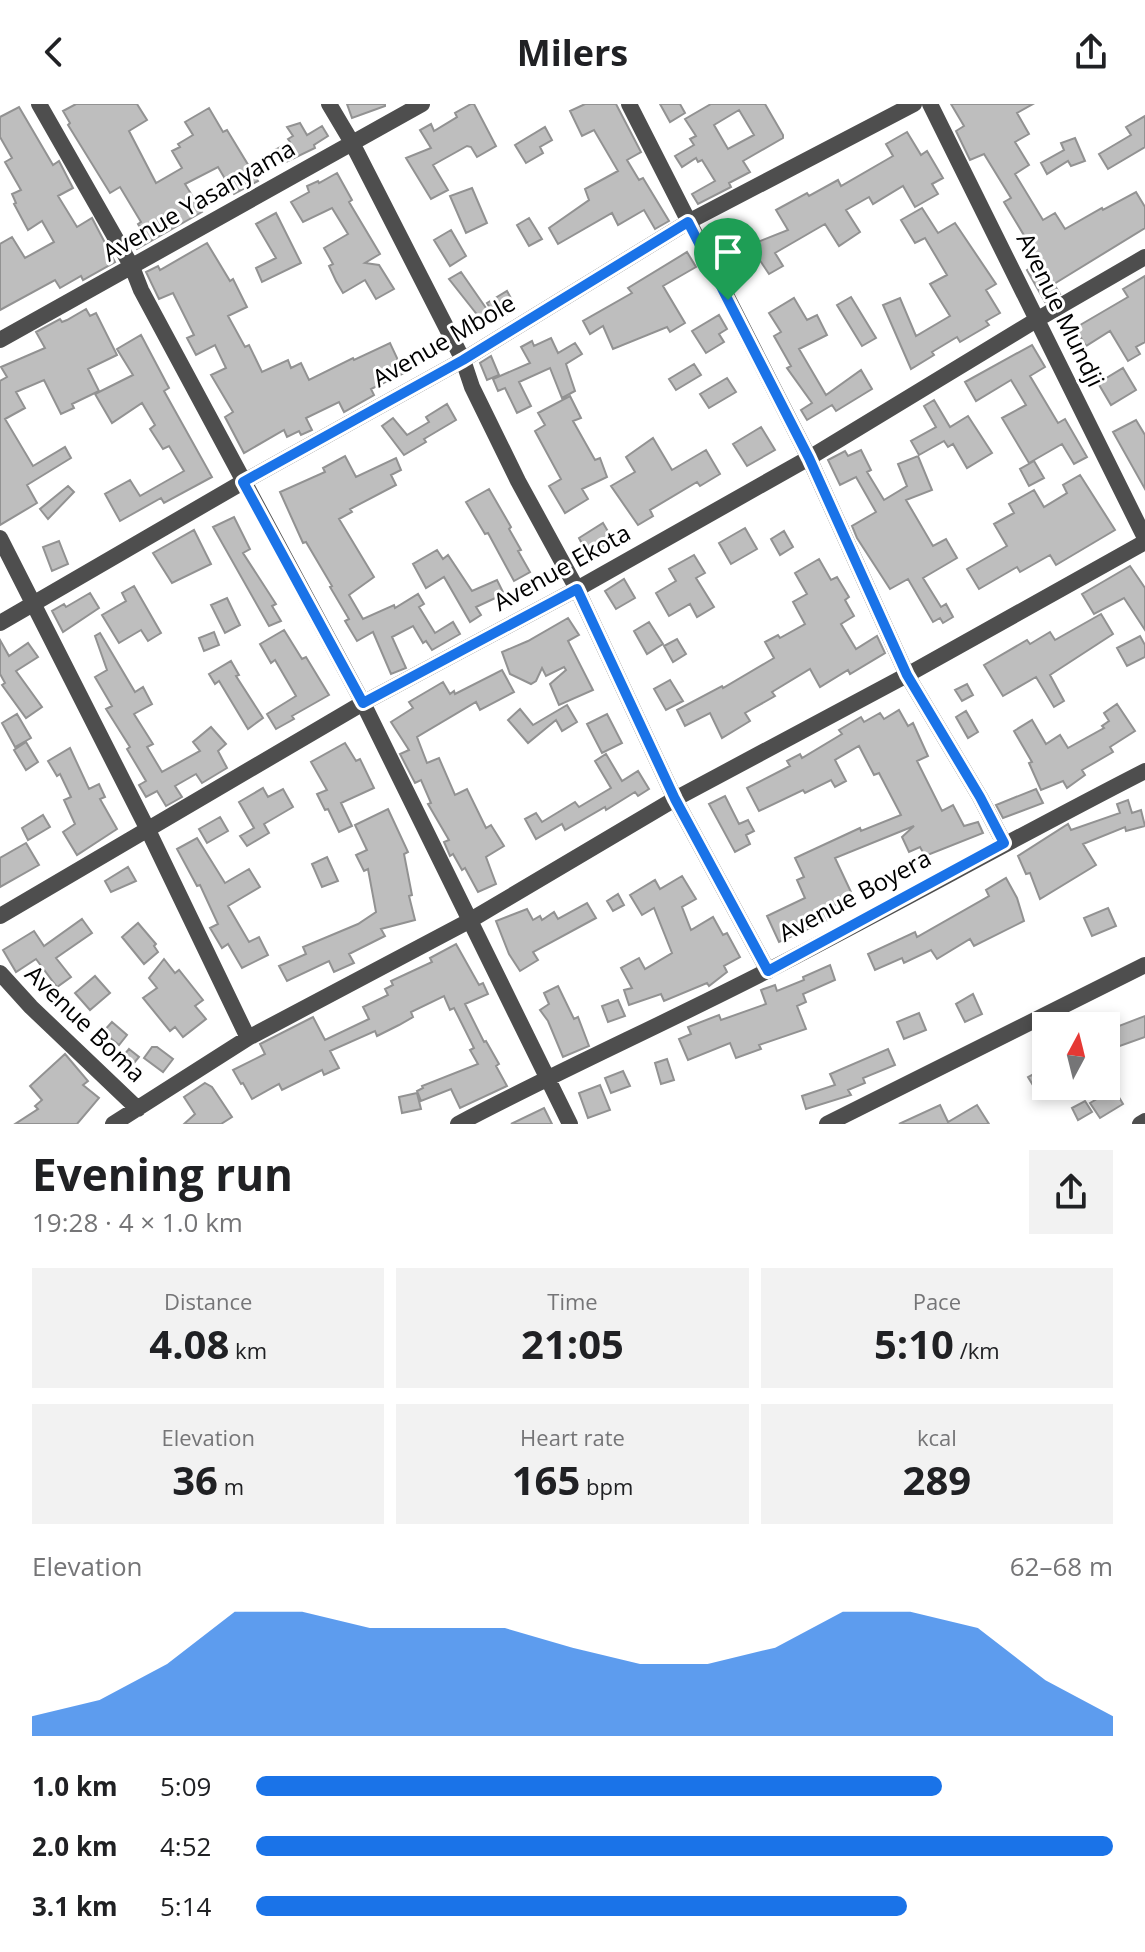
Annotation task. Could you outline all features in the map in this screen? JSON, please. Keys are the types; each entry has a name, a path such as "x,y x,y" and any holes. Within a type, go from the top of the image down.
{"street":[{"path":"39,104 132,267 141,290 363,703 570,1124"},
{"path":"329,104 463,360 472,387 518,481 577,589 675,799 768,971"},
{"name":"Avenue Yasanyama","path":"0,340 422,104"},
{"path":"629,104 809,458 907,675 1004,843"},
{"name":"Avenue Mbole","path":"0,623 243,482 463,360 688,222 914,104"},
{"name":"Avenue Mundji","path":"930,104 1145,540"},
{"name":"Avenue Ekota","path":"0,916 363,703 577,589 809,458 1145,257"},
{"path":"0,538 148,830 248,1038"},
{"path":"113,1124 248,1038 469,921 675,799 907,675 1145,540"},
{"name":"Avenue Boyera","path":"458,1124 768,971 1004,843 1145,771"},
{"path":"827,1124 1145,965"},
{"name":"Avenue Boma","path":"0,973 31,1007 138,1109"}],"building":[{"path":"76,104 137,104 147,120 129,131 156,183 182,168 172,151 193,135 185,122 209,108 223,132 227,130 258,181 234,194 218,167 185,184 202,212 137,249 129,236 141,229 138,224 141,222 120,187 110,193 68,125 70,123 63,111"},
{"path":"347,104 385,104 385,106 352,118"},
{"path":"474,104 496,146 477,157 467,146 433,165 448,190 431,199 406,158 431,148 420,130 431,124 434,131"},
{"path":"585,104 616,104 641,152 627,160 639,180 643,178 669,221 655,229 644,210 618,225 612,213 558,244 549,228 589,200 585,189 618,171 594,130 582,136 570,111"},
{"path":"660,104 680,104 685,113 670,122"},
{"path":"711,104 765,104 783,138 743,161 750,172 729,183 731,187 698,204 692,194 715,181 702,160 698,162 696,158 682,167 675,156 694,145 690,139 696,136 685,119","holes":["739,110 754,135 728,149 714,125"]},
{"path":"951,104 1033,104 1017,113 1029,134 1015,142 1029,165 1015,174 1043,220 1055,213 1065,229 1136,192 1145,207 1145,228 1054,284 1060,294 1045,302 1027,270 1040,262 1004,202 1011,198 984,154 970,160 956,131 964,126"},
{"path":"19,107 53,165 59,161 73,188 58,196 77,227 92,218 115,262 83,280 81,276 60,288 55,280 0,310 0,244 12,237 25,258 54,242 42,221 28,230 14,204 12,194 21,190 5,162 12,158 0,137 0,117"},
{"path":"1145,116 1145,147 1108,169 1099,154 1131,135 1126,127"},
{"path":"300,123 307,135 322,126 328,136 314,145 315,148 282,164 275,150 290,142 288,139 293,136 287,127"},
{"path":"545,127 552,140 540,147 543,153 526,163 515,145"},
{"path":"907,132 921,155 927,151 943,178 932,184 938,194 915,207 903,186 873,204 869,197 846,210 860,232 839,246 825,224 775,253 783,266 769,274 759,259 733,274 715,234 741,224 750,245 788,230 776,210 838,180 841,186 893,156 886,144"},
{"path":"1075,138 1085,161 1071,166 1068,161 1047,174 1041,163 1064,150 1061,143"},
{"path":"337,173 352,200 349,202 380,254 365,263 379,265 394,289 376,299 365,280 343,293 336,281 329,266 333,264 324,248 348,234 332,208 303,222 291,202 309,192 307,186"},
{"path":"472,188 487,223 466,233 450,196"},
{"path":"922,208 938,233 955,223 996,284 986,290 1000,313 986,321 989,325 960,342 957,337 911,369 883,305 900,298 916,336 950,316 930,284 947,275 925,238 915,243 901,220"},
{"path":"276,213 301,263 262,282 256,268 276,258 256,224"},
{"path":"529,218 542,239 529,246 517,225"},
{"path":"451,230 466,256 450,266 434,240"},
{"path":"207,243 230,281 233,279 247,307 228,316 245,347 249,345 262,372 288,360 291,368 301,363 309,380 390,343 404,373 371,389 374,395 344,412 339,402 306,418 312,430 301,435 299,431 287,437 284,430 244,453 225,417 233,412 211,375 226,368 215,345 196,355 187,338 194,335 173,293 159,299 146,272 158,266 160,270"},
{"path":"687,252 696,267 663,286 685,323 670,332 667,327 613,349 603,326 590,334 583,321 632,293 628,288"},
{"path":"461,272 488,311 479,317 449,279"},
{"path":"1145,276 1145,342 1136,347 1140,354 1128,361 1110,331 1086,346 1075,328 1128,297 1123,289"},
{"path":"507,291 517,309 497,320 487,303"},
{"path":"851,297 876,338 862,346 837,305"},
{"path":"794,298 807,320 817,315 827,335 799,349 826,395 861,370 872,389 836,411 832,405 807,420 801,410 812,403 787,368 791,366 774,336 781,332 769,313"},
{"path":"86,309 90,316 96,313 117,355 88,369 99,391 72,404 74,408 61,414 44,380 16,392 25,408 5,419 33,466 65,447 71,458 27,485 37,503 0,525 0,381 7,377 1,367 45,348 36,332"},
{"path":"719,315 727,329 719,334 724,342 706,353 692,331"},
{"path":"141,335 169,388 164,391 212,477 164,503 161,498 120,521 105,494 130,480 140,496 184,471 169,446 163,449 150,429 155,425 142,403 112,423 95,394 133,375 117,349"},
{"path":"551,338 558,353 575,343 582,354 566,364 575,391 562,398 550,368 519,382 531,406 517,413 505,388 498,391 493,379 530,363 521,347 532,341 534,346"},
{"path":"1032,345 1045,367 1030,376 1058,423 1065,419 1087,457 1074,464 1062,444 1029,463 1002,418 1026,405 1011,380 976,401 965,382"},
{"path":"491,356 499,375 487,380 480,363"},
{"path":"694,364 701,375 676,390 669,379"},
{"path":"1123,368 1136,390 1111,405 1098,383"},
{"path":"727,378 736,392 709,408 700,394"},
{"path":"570,396 581,418 573,421 595,460 600,458 607,477 582,489 588,499 565,513 549,486 561,479 535,431 545,425 538,413"},
{"path":"934,400 950,427 968,416 992,453 967,468 953,444 948,447 944,441 919,455 911,441 936,427 924,406"},
{"path":"447,404 456,420 404,455 382,426 393,418 407,435 429,422 426,417"},
{"path":"1136,420 1145,435 1145,489 1113,432"},
{"path":"761,427 775,450 747,466 733,444"},
{"path":"653,438 672,470 706,450 720,474 700,486 697,482 650,510 653,516 638,525 611,486 635,472 626,457"},
{"path":"861,450 871,470 867,472 884,500 907,486 898,464 918,456 932,490 906,500 933,546 946,539 957,558 923,578 941,607 946,604 953,617 943,623 940,618 933,622 908,579 890,589 857,538 852,526 876,512 856,477 840,485 828,460 845,451 848,456"},
{"path":"345,456 356,477 396,458 401,470 391,475 396,485 350,509 352,512 339,519 374,577 349,595 363,619 394,605 395,608 418,594 424,604 419,607 435,633 453,622 460,634 432,650 426,641 423,643 413,626 392,637 406,668 391,674 373,632 357,641 345,621 349,619 332,586 306,542 303,543 280,492 325,472 323,468"},
{"path":"1034,461 1044,478 1029,486 1020,469"},
{"path":"1080,475 1115,530 1056,565 1050,555 1020,572 1017,567 979,589 967,569 1007,546 994,524 1014,513 1009,504 1034,490 1044,507 1067,493 1063,485"},
{"path":"68,486 74,492 48,519 40,509"},
{"path":"489,489 511,527 509,529 521,550 518,551 530,572 514,581 488,533 485,534 466,502"},
{"path":"234,517 250,549 243,553 276,604 272,606 281,621 269,626 213,527"},
{"path":"603,523 613,540 588,555 579,538"},
{"path":"745,528 757,549 731,564 719,543"},
{"path":"194,530 211,564 172,583 153,553"},
{"path":"784,531 793,547 780,555 771,539"},
{"path":"59,541 68,564 52,571 43,547"},
{"path":"437,550 443,559 448,555 472,591 497,580 504,594 476,607 481,615 470,622 444,577 426,588 413,564"},
{"path":"694,555 705,573 696,578 714,607 697,617 690,604 669,616 656,593 676,581 669,569"},
{"path":"819,559 831,580 837,577 849,597 845,600 854,616 841,624 856,649 877,636 885,653 820,687 810,669 772,692 775,696 745,713 750,721 722,738 710,713 685,726 677,710 774,658 765,642 778,635 780,638 805,624 793,602 807,594 795,573"},
{"path":"1130,566 1145,588 1145,630 1124,598 1094,614 1082,594"},
{"path":"624,579 635,598 616,609 605,591"},
{"path":"134,586 161,633 148,641 141,630 119,643 102,615 126,601 122,593"},
{"path":"90,593 99,608 63,632 52,611"},
{"path":"227,598 240,625 225,633 211,605"},
{"path":"1101,614 1113,634 1050,675 1064,701 1054,707 1036,677 1003,696 984,665 1027,640 1030,644 1050,632 1055,640"},
{"path":"568,618 579,635 568,641 593,690 559,705 550,684 566,670 564,667 546,676 542,668 536,681 531,684 510,674 502,652"},
{"path":"649,622 663,644 647,654 634,631"},
{"path":"284,630 302,659 306,657 329,695 276,729 267,714 296,696 275,660 271,663 260,644"},
{"path":"214,632 219,645 204,651 199,638"},
{"path":"100,633 135,692 143,687 152,704 134,714 153,744 147,747 162,772 200,751 193,742 211,727 226,744 218,751 227,768 202,783 196,774 175,786 182,797 166,806 157,791 146,797 139,785 146,781 127,749 130,747 106,709 112,706 95,677 107,670 95,636"},
{"path":"1140,636 1145,645 1145,657 1127,666 1117,648"},
{"path":"677,639 686,654 673,662 664,646"},
{"path":"0,640 9,656 28,643 38,657 16,671 42,707 26,718 2,685 5,683 0,674"},
{"path":"231,661 239,675 236,676 263,718 248,729 219,681 215,684 209,674"},
{"path":"502,670 514,692 480,710 476,702 417,737 427,763 439,758 455,795 467,789 486,828 491,825 504,846 486,857 496,884 478,892 465,868 462,870 453,854 450,856 444,842 449,840 428,804 431,803 421,780 415,783 400,754 409,750 391,722 413,708 409,702 443,682 450,694 454,691 455,694"},
{"path":"670,680 683,701 666,710 654,689"},
{"path":"967,684 973,695 962,701 955,690"},
{"path":"1117,704 1135,731 1110,747 1113,752 1082,770 1085,775 1067,788 1063,781 1041,790 1029,763 1032,762 1014,731 1032,720 1046,744 1060,735 1068,748 1104,728 1102,726 1109,721 1104,713"},
{"path":"567,705 577,722 562,731 556,720 528,743 508,720 520,709 533,725"},
{"path":"899,710 908,726 913,723 928,756 917,761 942,811 953,805 964,826 978,822 983,833 925,856 920,847 909,852 902,837 914,826 835,858 851,892 844,897 846,900 821,911 826,921 779,942 767,916 805,898 797,880 804,877 795,858 860,828 861,831 901,815 879,773 874,775 859,746 835,760 846,781 835,787 831,780 759,811 747,788 790,766 787,761 800,754 802,758 842,734 839,730 861,717 864,722 880,713 884,719"},
{"path":"966,711 978,732 968,738 956,717"},
{"path":"17,714 31,738 15,747 2,723"},
{"path":"607,714 622,743 602,753 587,724"},
{"path":"26,742 38,762 26,770 14,750"},
{"path":"345,743 356,761 360,759 374,788 341,803 352,826 339,832 317,794 327,790 311,762"},
{"path":"70,748 89,789 99,784 105,797 100,799 117,829 77,855 63,832 75,824 64,800 71,797 60,774 57,776 48,761"},
{"path":"606,754 622,781 638,771 649,789 638,796 635,792 565,830 562,824 536,839 525,819 536,813 542,822 575,802 579,807 611,788 595,761"},
{"path":"263,788 268,797 283,789 293,807 264,824 269,833 247,846 240,836 254,828 239,802"},
{"path":"1036,789 1043,803 1003,818 996,805"},
{"path":"725,796 739,824 748,820 754,831 746,835 750,844 735,852 709,804"},
{"path":"1128,800 1132,813 1141,810 1145,826 1126,831 1125,827 1083,844 1096,865 1040,899 1030,873 1026,874 1018,856 1068,824 1071,830 1120,813 1117,804"},
{"path":"388,809 408,852 404,854 415,920 381,929 385,936 349,954 354,963 334,972 329,961 287,981 279,966 306,954 303,947 358,924 376,912 368,869 364,871 356,855 367,850 355,825"},
{"path":"43,815 50,827 28,840 22,828"},
{"path":"220,817 228,831 207,843 199,829"},
{"path":"197,838 225,883 249,869 260,887 228,906 249,942 259,937 268,955 242,968 228,944 222,948 210,928 218,924 200,885 197,886 177,849"},
{"path":"26,843 39,865 0,887 0,858"},
{"path":"327,857 338,881 322,887 312,864"},
{"path":"128,867 136,881 111,892 105,881"},
{"path":"682,876 696,899 682,907 691,930 713,917 723,935 727,933 740,957 724,966 727,972 709,986 707,983 664,1001 661,994 629,1005 624,990 632,988 621,968 639,958 645,969 672,953 654,908 642,915 630,895 655,880 660,889"},
{"path":"1006,878 1017,898 1024,921 974,946 970,939 937,959 931,950 904,963 902,958 875,970 868,954 915,932 917,937 989,896 986,890"},
{"path":"618,894 624,905 613,911 607,901"},
{"path":"587,903 596,918 533,952 538,960 520,971 509,954 496,921 527,909 533,920 540,916 542,920 554,912 558,919"},
{"path":"1108,908 1116,926 1092,936 1084,918"},
{"path":"82,919 92,933 56,958 71,977 57,987 36,959 16,972 3,950 34,931 44,946"},
{"path":"138,923 156,944 154,946 158,952 144,964 122,937"},
{"path":"456,944 479,985 483,983 488,994 465,1004 499,1064 496,1066 507,1086 460,1108 451,1089 421,1101 417,1091 422,1086 478,1064 470,1050 474,1048 454,1008 450,1010 444,996 411,1012 413,1017 377,1036 375,1031 330,1051 339,1068 324,1075 322,1070 282,1090 279,1084 252,1099 241,1084 233,1070 265,1054 260,1044 313,1017 325,1040 369,1019 363,1007 388,995 385,989 393,985 391,981 432,962 430,958"},
{"path":"164,959 175,973 179,970 203,1000 195,1006 206,1019 183,1037 175,1027 170,1031 143,998 157,988 149,978"},
{"path":"830,965 835,980 803,994 806,1002 797,1006 806,1029 759,1045 761,1049 736,1058 730,1043 688,1060 679,1039 691,1034 688,1027 719,1015 721,1020 766,1004 761,990 775,985 777,991"},
{"path":"95,976 110,993 90,1010 75,993"},
{"path":"558,986 574,1019 578,1017 589,1046 563,1057 540,1010 549,1004 544,993"},
{"path":"973,994 982,1014 965,1022 956,1004"},
{"path":"618,1000 625,1016 608,1022 602,1006"},
{"path":"919,1013 926,1030 904,1039 897,1022"},
{"path":"1145,1016 1145,1037 1120,1046 1120,1026"},
{"path":"112,1022 127,1035 119,1045 103,1032"},
{"path":"152,1047 157,1047 173,1059 163,1072 144,1058"},
{"path":"129,1049 139,1057 129,1069 119,1061"},
{"path":"888,1049 895,1065 863,1078 865,1083 848,1090 851,1095 806,1109 802,1096 835,1085 830,1074"},
{"path":"65,1054 88,1081 83,1085 99,1098 77,1124 15,1124 38,1109 35,1106 42,1100 30,1086"},
{"path":"667,1059 674,1080 661,1084 655,1063"},
{"path":"623,1071 630,1086 611,1093 605,1078"},
{"path":"205,1083 212,1087 232,1117 221,1124 184,1124 195,1114 184,1097"},
{"path":"600,1085 610,1110 588,1118 579,1093"},
{"path":"417,1093 421,1109 402,1113 399,1097"},
{"path":"1120,1099 1123,1104 1100,1118 1090,1103"},
{"path":"1085,1101 1092,1112 1078,1120 1072,1108"},
{"path":"940,1105 948,1122 977,1105 989,1124 899,1124"},
{"path":"544,1108 552,1124 511,1124"}],"route":[{"path":"688,222 728,300 809,458 907,675 1004,843 768,971 675,799 577,589 363,703 243,482 463,360 688,222"}]}
